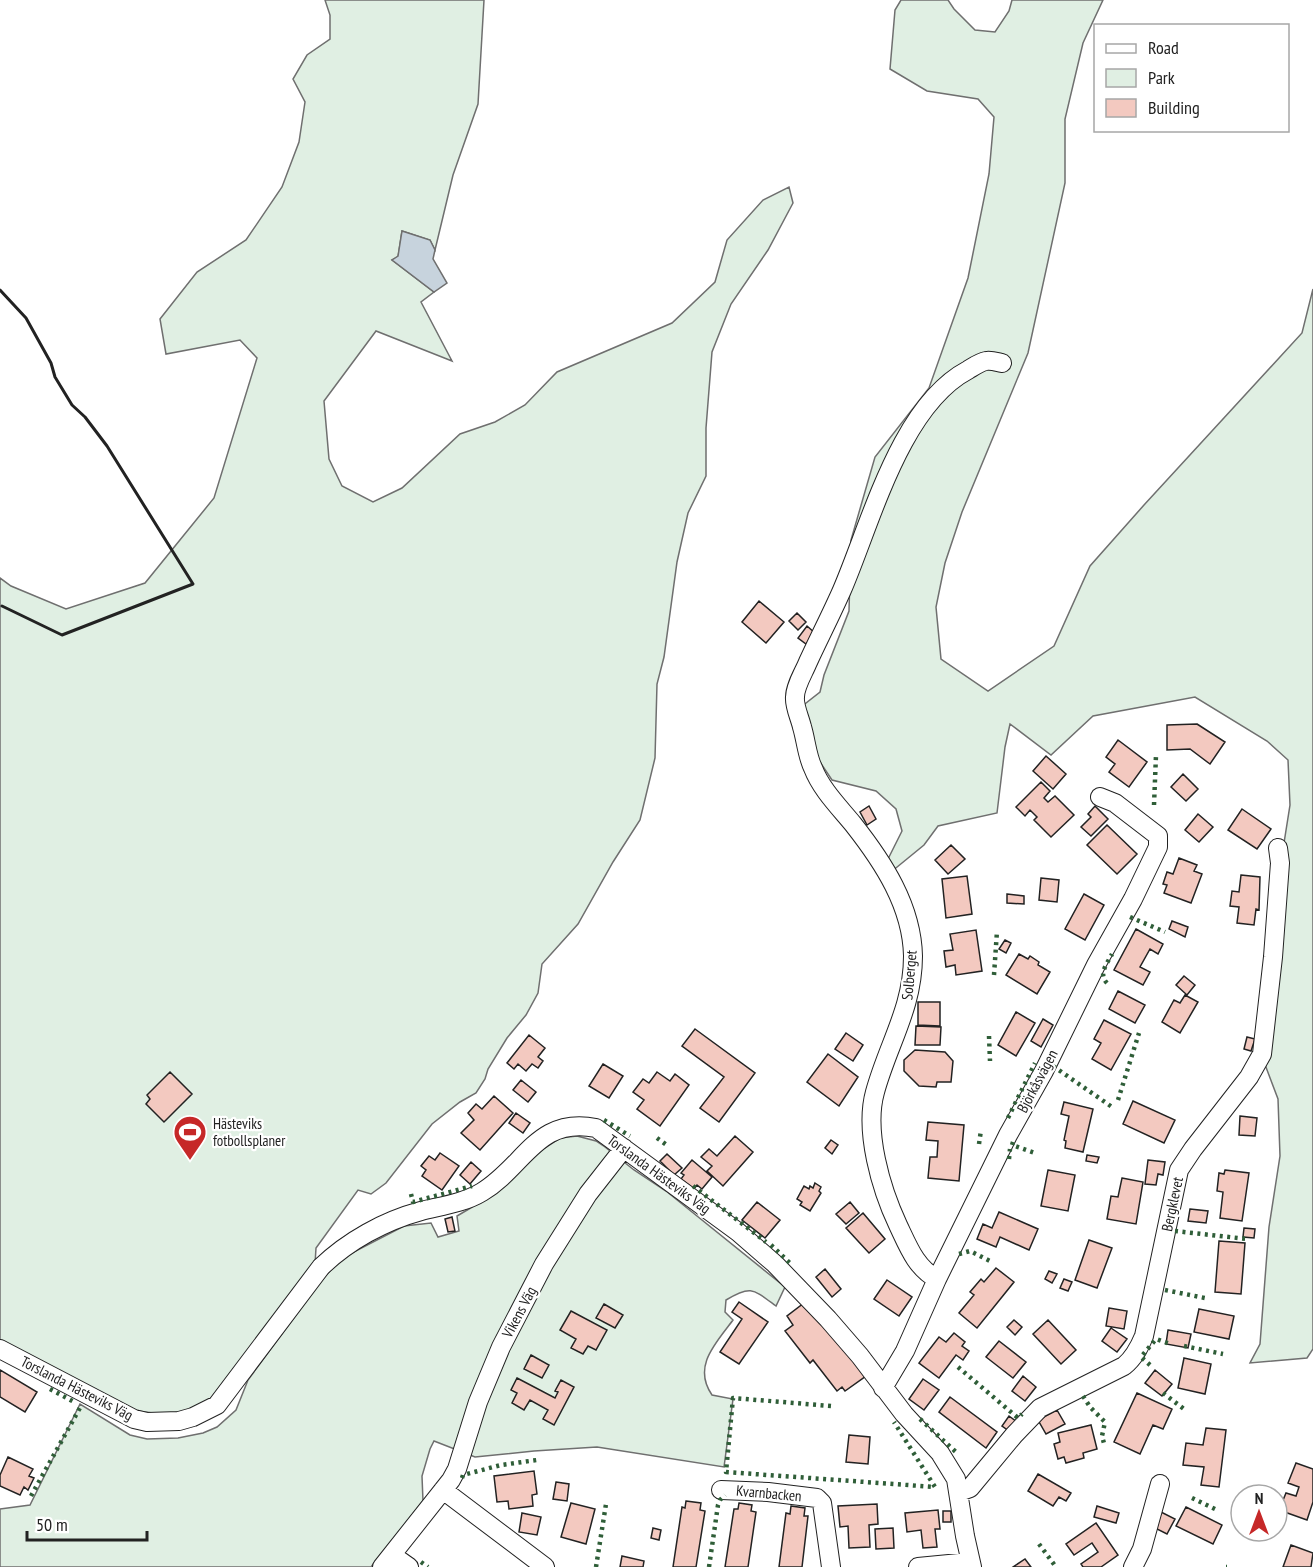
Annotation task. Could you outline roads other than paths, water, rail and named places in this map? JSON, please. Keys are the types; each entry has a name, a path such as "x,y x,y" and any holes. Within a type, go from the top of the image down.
{"street":[{"name":"Solberget","path":"937,1279 925,1272 905,1240 893,1214 873,1143 874,1095 910,994 913,973 912,936 903,903 888,875 860,832 823,786 812,768 795,697 801,678 842,590 899,452 923,409 956,376 985,361 1002,363"},
{"name":"Björkåsvägen","path":"883,1388 905,1351 937,1279 1008,1135 1044,1071 1158,847 1158,836 1115,803 1100,797"},
{"name":"Bergklevet","path":"959,1492 970,1488 1040,1408 1124,1366 1132,1360 1140,1346 1147,1325 1179,1170 1249,1077 1262,1054 1274,957 1280,863 1278,848"},
{"name":"Torslanda Hästeviks Väg","path":"0,1349 134,1419 163,1422 186,1419 217,1405 321,1267 337,1251 385,1224 418,1212 448,1205 481,1192 507,1173 550,1132 567,1126 582,1125 596,1128 738,1232 775,1264 860,1356 883,1388 940,1453 956,1479 971,1564"},
{"name":"Vikens Väg","path":"409,1567 387,1561 457,1469 477,1402 501,1347 544,1264 588,1194 624,1148"},
{"path":"1133,1567 1142,1549 1160,1484"},
{"path":"443,1490 545,1567"},
{"name":"Kvarnbacken","path":"721,1490 817,1498 822,1503 831,1567"},
{"path":"918,1567 971,1564"}],"place":[{"name":"Hästeviks fotbollsplaner","path":"190,1161"}]}
